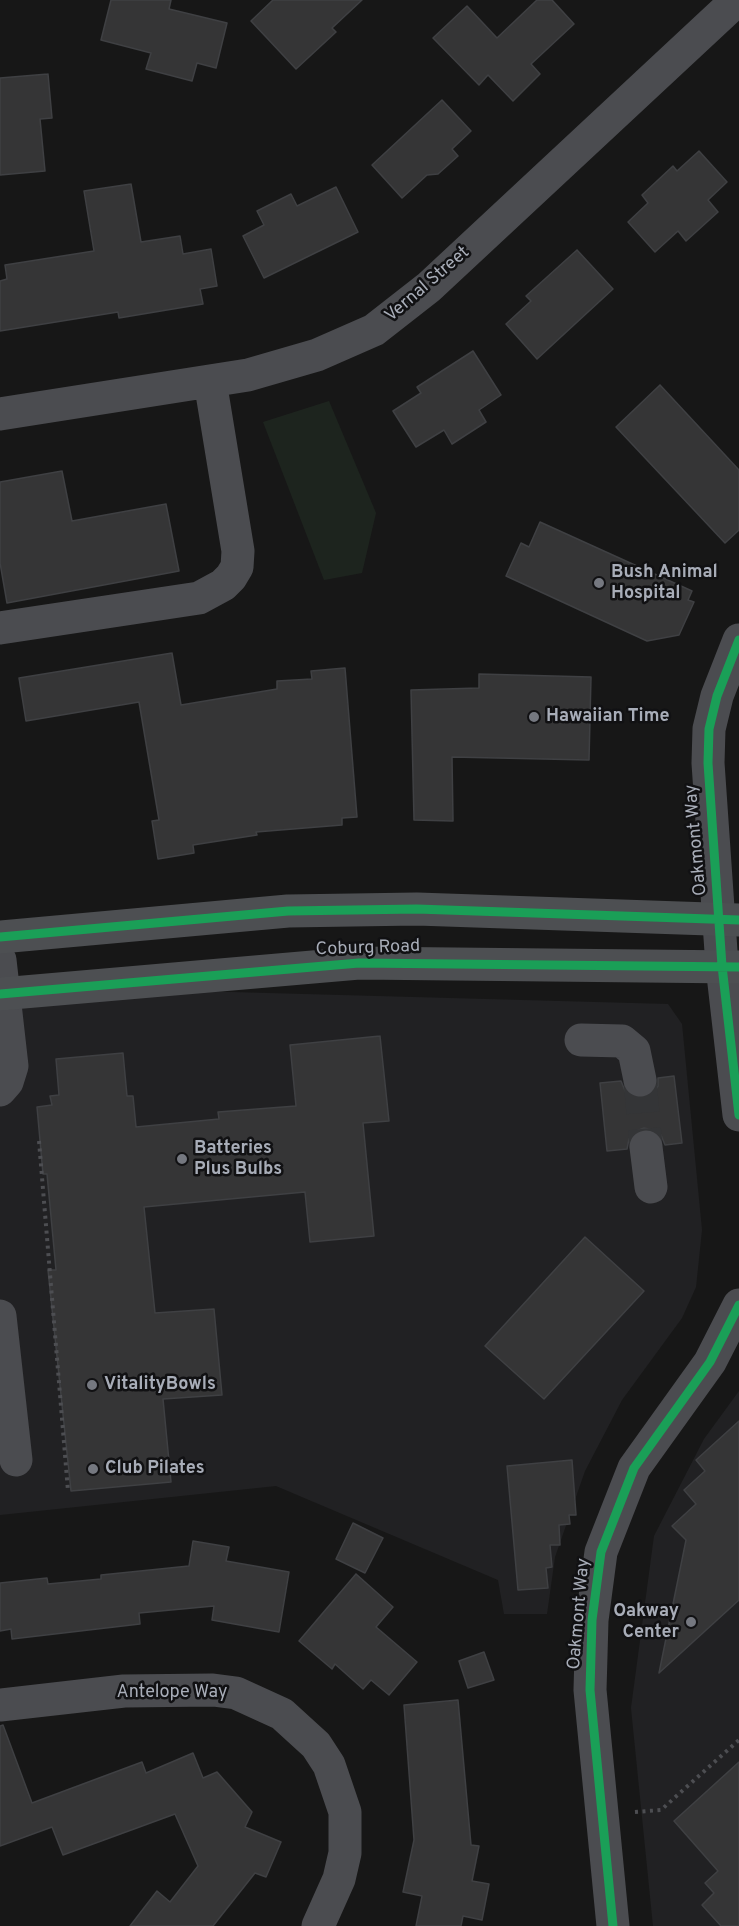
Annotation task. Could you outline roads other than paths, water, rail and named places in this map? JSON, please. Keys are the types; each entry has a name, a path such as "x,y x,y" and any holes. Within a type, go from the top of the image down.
{"main road":[{"path":"0,937 288,911 417,909 730,920"},
{"name":"Coburg Road","path":"2,994 359,963 731,966"}],"street":[{"name":"Vernal Street","path":"0,414 248,375 347,344 396,315 737,0"},
{"path":"0,628 199,598 223,585 231,577 237,567 238,552 210,381"},
{"name":"Oakmont Way","path":"739,640 724,676 710,729 708,764 710,814 730,920 739,1114"},
{"path":"0,960 2,994 12,1066 8,1082 0,1090"},
{"path":"580,1040 616,1039 628,1045 637,1059 640,1080"},
{"path":"646,1147 651,1187"},
{"name":"Oakmont Way","path":"613,1926 590,1690 592,1620 601,1552 634,1468 710,1362 739,1305"},
{"path":"0,1316 2,1353 16,1460"},
{"name":"Antelope Way","path":"0,1705 124,1691 213,1690 236,1693 282,1714 316,1745 329,1766 345,1812 345,1853 339,1879 318,1926"}],"tunnel":[{"path":"640,1080 646,1147"}],"place":[{"name":"Bush Animal Hospital","path":"599,583"},
{"name":"Hawaiian Time","path":"534,717"},
{"name":"Batteries Plus Bulbs","path":"182,1159"},
{"name":"VitalityBowls","path":"92,1385"},
{"name":"Club Pilates","path":"93,1469"},
{"name":"Oakway Center","path":"691,1622"}]}
